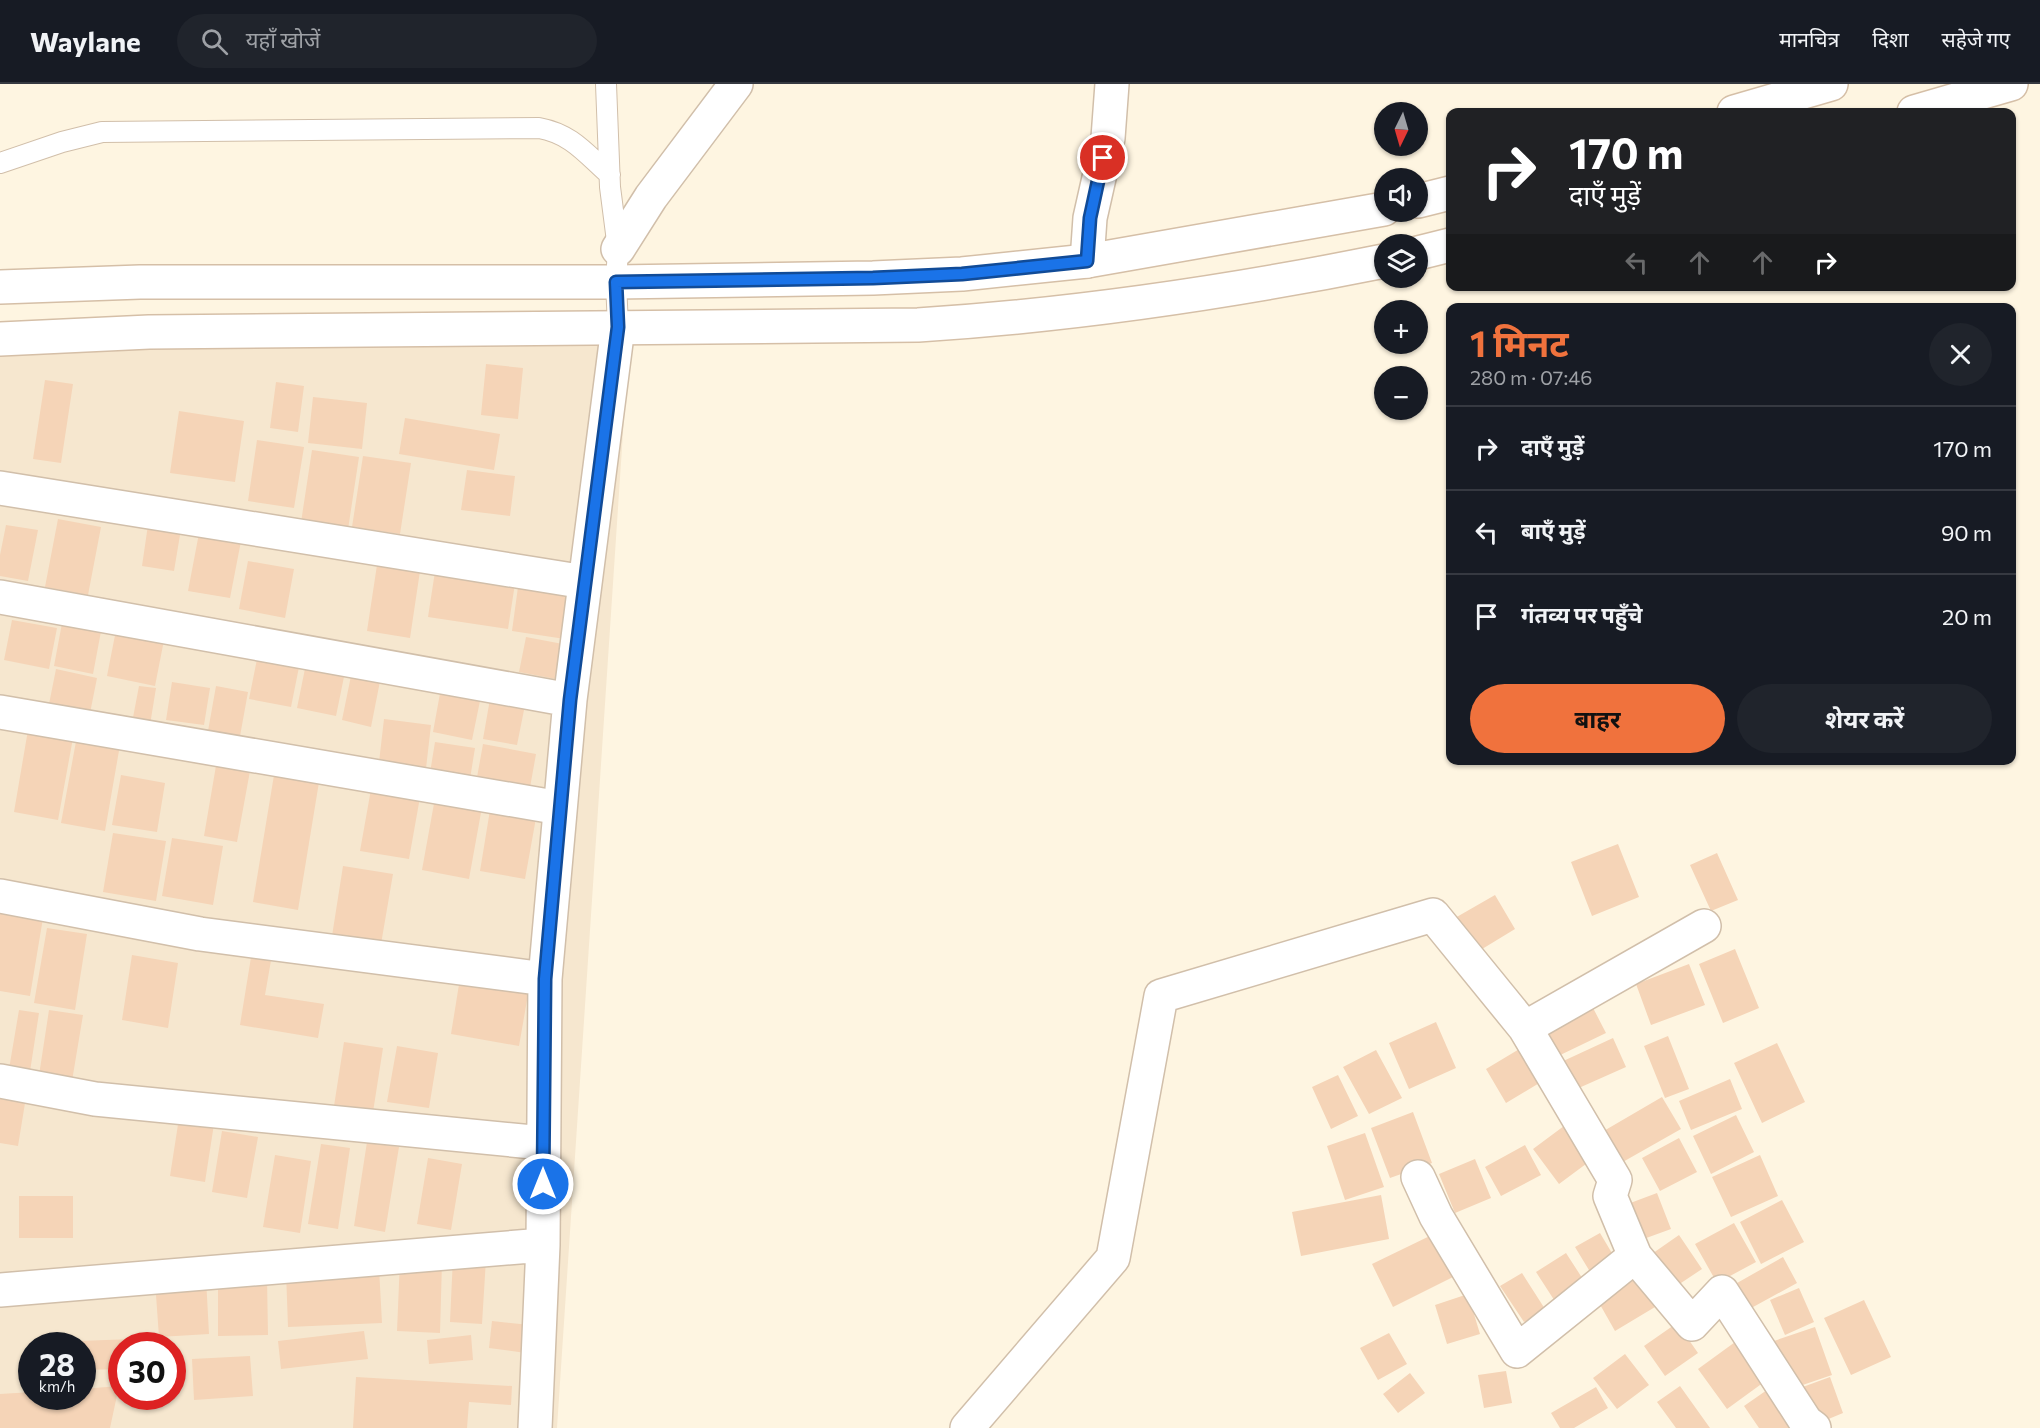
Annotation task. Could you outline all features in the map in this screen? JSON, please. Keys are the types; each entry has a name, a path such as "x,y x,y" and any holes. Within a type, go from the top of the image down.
{"street":[{"path":"618,249 651,197 736,84"},
{"path":"1087,261 1090,218 1108,138 1112,84"},
{"path":"1748,108 1832,84"},
{"path":"1928,108 2011,84"},
{"path":"1428,198 1446,194"},
{"path":"0,286 152,282 616,282 873,278 962,274 1087,261 1374,211"},
{"path":"1428,250 1446,246"},
{"path":"0,339 149,332 918,325 1095,310 1315,275 1374,263"},
{"path":"535,1428 543,1245 545,979 570,700 618,327"},
{"path":"0,488 585,582"},
{"path":"0,597 570,700"},
{"path":"0,712 560,808"},
{"path":"0,896 200,934 545,979"},
{"path":"967,1428 1113,1258 1161,996 1433,915 1525,1028 1615,1180 1610,1196 1635,1256 1692,1324 1722,1292 1806,1422 1814,1428"},
{"path":"1525,1028 1704,926"},
{"path":"0,1081 95,1099 543,1143"},
{"path":"1418,1177 1436,1216 1517,1351 1635,1256"},
{"path":"0,1290 543,1245"}],"lane":[{"path":"606,84 610,175 618,249 616,282 618,327"},
{"path":"0,163 62,141 102,132 539,128 554,130 567,136 610,175"}],"shaded area":[{"path":"630,327 557,1428 0,1428 0,329"}],"building":[{"path":"486,364 523,368 518,419 481,415"},
{"path":"45,380 73,384 61,463 33,459"},
{"path":"276,382 304,386 298,432 270,428"},
{"path":"313,397 367,403 362,449 308,443"},
{"path":"179,411 244,421 235,482 170,473"},
{"path":"405,418 500,434 494,470 399,454"},
{"path":"257,440 304,447 294,508 248,501"},
{"path":"312,450 359,457 347,536 300,529"},
{"path":"363,456 411,463 400,534 352,527"},
{"path":"467,470 515,476 510,516 461,510"},
{"path":"149,518 182,523 174,571 142,566"},
{"path":"58,519 101,527 88,595 45,587"},
{"path":"6,525 38,530 28,581 0,576 0,555"},
{"path":"200,528 242,536 230,598 188,591"},
{"path":"248,561 294,569 285,618 239,609"},
{"path":"377,565 420,571 410,638 367,631"},
{"path":"436,565 516,577 508,629 428,617"},
{"path":"518,587 572,595 565,639 512,631"},
{"path":"63,618 102,626 93,674 54,666"},
{"path":"12,620 57,628 49,669 4,660"},
{"path":"117,625 165,635 155,686 107,676"},
{"path":"526,637 568,645 561,680 519,672"},
{"path":"259,649 301,657 291,707 249,699"},
{"path":"307,659 346,667 336,716 297,708"},
{"path":"353,666 382,671 371,727 342,720"},
{"path":"56,669 97,678 89,718 48,709"},
{"path":"172,682 210,688 204,725 166,720"},
{"path":"139,686 156,688 149,731 131,728"},
{"path":"216,686 248,692 240,736 208,731"},
{"path":"441,688 481,696 472,740 433,732"},
{"path":"490,699 525,705 517,745 483,739"},
{"path":"384,719 431,725 425,777 378,771"},
{"path":"28,730 73,738 58,820 14,812"},
{"path":"77,736 120,745 105,831 61,823"},
{"path":"435,742 475,748 469,785 429,779"},
{"path":"483,744 536,754 529,793 476,783"},
{"path":"218,754 252,760 237,842 204,836"},
{"path":"275,769 320,776 298,910 253,902"},
{"path":"121,775 165,783 157,832 112,825"},
{"path":"373,778 422,786 409,859 360,851"},
{"path":"435,798 482,807 469,879 422,870"},
{"path":"490,810 536,818 525,879 480,871"},
{"path":"113,833 166,841 156,901 103,892"},
{"path":"172,838 223,846 213,905 162,896"},
{"path":"1618,844 1639,897 1592,916 1571,862"},
{"path":"1717,853 1738,900 1711,911 1690,865"},
{"path":"343,866 393,874 381,944 332,936"},
{"path":"1495,895 1515,929 1469,957 1448,922"},
{"path":"0,911 43,918 30,996 0,991"},
{"path":"47,928 87,934 75,1010 34,1003"},
{"path":"253,945 273,949 265,995 324,1004 318,1038 240,1025"},
{"path":"1735,949 1759,1008 1723,1023 1699,964"},
{"path":"132,955 178,963 168,1028 122,1020"},
{"path":"1689,964 1705,1005 1651,1025 1636,984"},
{"path":"461,972 530,983 519,1046 451,1034"},
{"path":"1592,1006 1606,1033 1554,1058 1541,1031"},
{"path":"19,1010 39,1013 29,1078 8,1075"},
{"path":"49,1010 83,1015 71,1087 38,1082"},
{"path":"1436,1022 1456,1068 1409,1089 1389,1043"},
{"path":"1668,1036 1689,1089 1665,1098 1644,1046"},
{"path":"1613,1038 1626,1067 1572,1091 1559,1063"},
{"path":"344,1042 383,1048 373,1112 334,1106"},
{"path":"1777,1043 1805,1102 1762,1123 1734,1063"},
{"path":"397,1046 438,1053 429,1108 387,1102"},
{"path":"1521,1048 1541,1082 1506,1103 1486,1069"},
{"path":"1376,1050 1402,1098 1369,1114 1343,1067"},
{"path":"1338,1075 1358,1116 1331,1129 1312,1087"},
{"path":"1730,1079 1742,1109 1691,1130 1679,1101"},
{"path":"0,1087 27,1091 18,1146 0,1143"},
{"path":"1662,1097 1681,1129 1621,1163 1602,1132"},
{"path":"1413,1112 1432,1163 1390,1178 1371,1128"},
{"path":"1736,1115 1754,1152 1711,1174 1693,1136"},
{"path":"179,1118 214,1124 205,1182 170,1176"},
{"path":"1568,1123 1594,1158 1559,1184 1533,1149"},
{"path":"222,1131 258,1137 247,1198 212,1192"},
{"path":"1365,1133 1384,1187 1345,1200 1327,1146"},
{"path":"1679,1138 1697,1172 1660,1191 1642,1158"},
{"path":"367,1142 399,1147 385,1232 354,1226"},
{"path":"321,1144 350,1148 338,1229 308,1224"},
{"path":"1525,1145 1541,1175 1501,1196 1485,1167"},
{"path":"275,1155 311,1161 300,1233 263,1227"},
{"path":"1760,1155 1778,1196 1731,1217 1712,1177"},
{"path":"428,1158 462,1164 451,1230 417,1224"},
{"path":"1475,1159 1491,1198 1455,1213 1439,1174"},
{"path":"1657,1193 1671,1229 1638,1241 1625,1205"},
{"path":"1381,1195 1389,1239 1301,1256 1292,1212"},
{"path":"19,1196 73,1196 73,1238 19,1238"},
{"path":"1782,1200 1804,1242 1761,1264 1740,1222"},
{"path":"1734,1223 1756,1262 1717,1283 1695,1244"},
{"path":"1438,1232 1459,1274 1393,1307 1372,1264"},
{"path":"1600,1233 1619,1265 1595,1280 1575,1247"},
{"path":"1679,1235 1702,1269 1669,1291 1646,1258"},
{"path":"1566,1253 1588,1287 1558,1306 1536,1272"},
{"path":"453,1257 486,1259 482,1324 450,1322"},
{"path":"1783,1257 1797,1283 1744,1312 1730,1287"},
{"path":"400,1260 442,1262 440,1333 397,1331"},
{"path":"379,1268 382,1323 288,1327 286,1272"},
{"path":"1522,1273 1545,1309 1524,1322 1500,1286"},
{"path":"1643,1275 1660,1304 1615,1331 1598,1301"},
{"path":"206,1278 209,1334 186,1335 186,1332 159,1332 155,1281"},
{"path":"267,1278 268,1335 218,1336 218,1279"},
{"path":"1799,1288 1814,1322 1785,1335 1770,1300"},
{"path":"1468,1294 1480,1334 1447,1344 1435,1305"},
{"path":"1864,1300 1891,1357 1851,1375 1824,1318"},
{"path":"492,1321 530,1325 526,1353 489,1348"},
{"path":"1677,1323 1698,1353 1665,1376 1644,1346"},
{"path":"1815,1327 1832,1375 1788,1390 1771,1342"},
{"path":"364,1331 368,1359 281,1369 278,1341"},
{"path":"1389,1333 1407,1364 1378,1380 1360,1348"},
{"path":"471,1335 473,1360 429,1364 427,1340"},
{"path":"1742,1337 1771,1377 1727,1409 1698,1369"},
{"path":"96,1340 108,1340 108,1369 96,1370"},
{"path":"1625,1354 1649,1385 1617,1409 1593,1378"},
{"path":"250,1356 253,1396 194,1400 192,1359"},
{"path":"1506,1371 1512,1403 1484,1408 1478,1375"},
{"path":"1410,1373 1425,1393 1398,1413 1383,1394"},
{"path":"356,1377 512,1386 511,1405 469,1402 467,1428 353,1428"},
{"path":"1830,1377 1843,1413 1814,1425 1800,1388"},
{"path":"1777,1383 1792,1428 1759,1428 1744,1406"},
{"path":"1680,1386 1710,1428 1676,1428 1657,1402"},
{"path":"108,1387 108,1410 114,1410 110,1428 0,1428 0,1394 18,1393 18,1410 96,1410 96,1388"},
{"path":"1596,1387 1608,1408 1574,1428 1560,1428 1551,1413"}],"route":[{"path":"543,1184 545,979 570,700 618,327 616,282 873,278 962,274 1087,261 1090,218 1103,158"}]}
